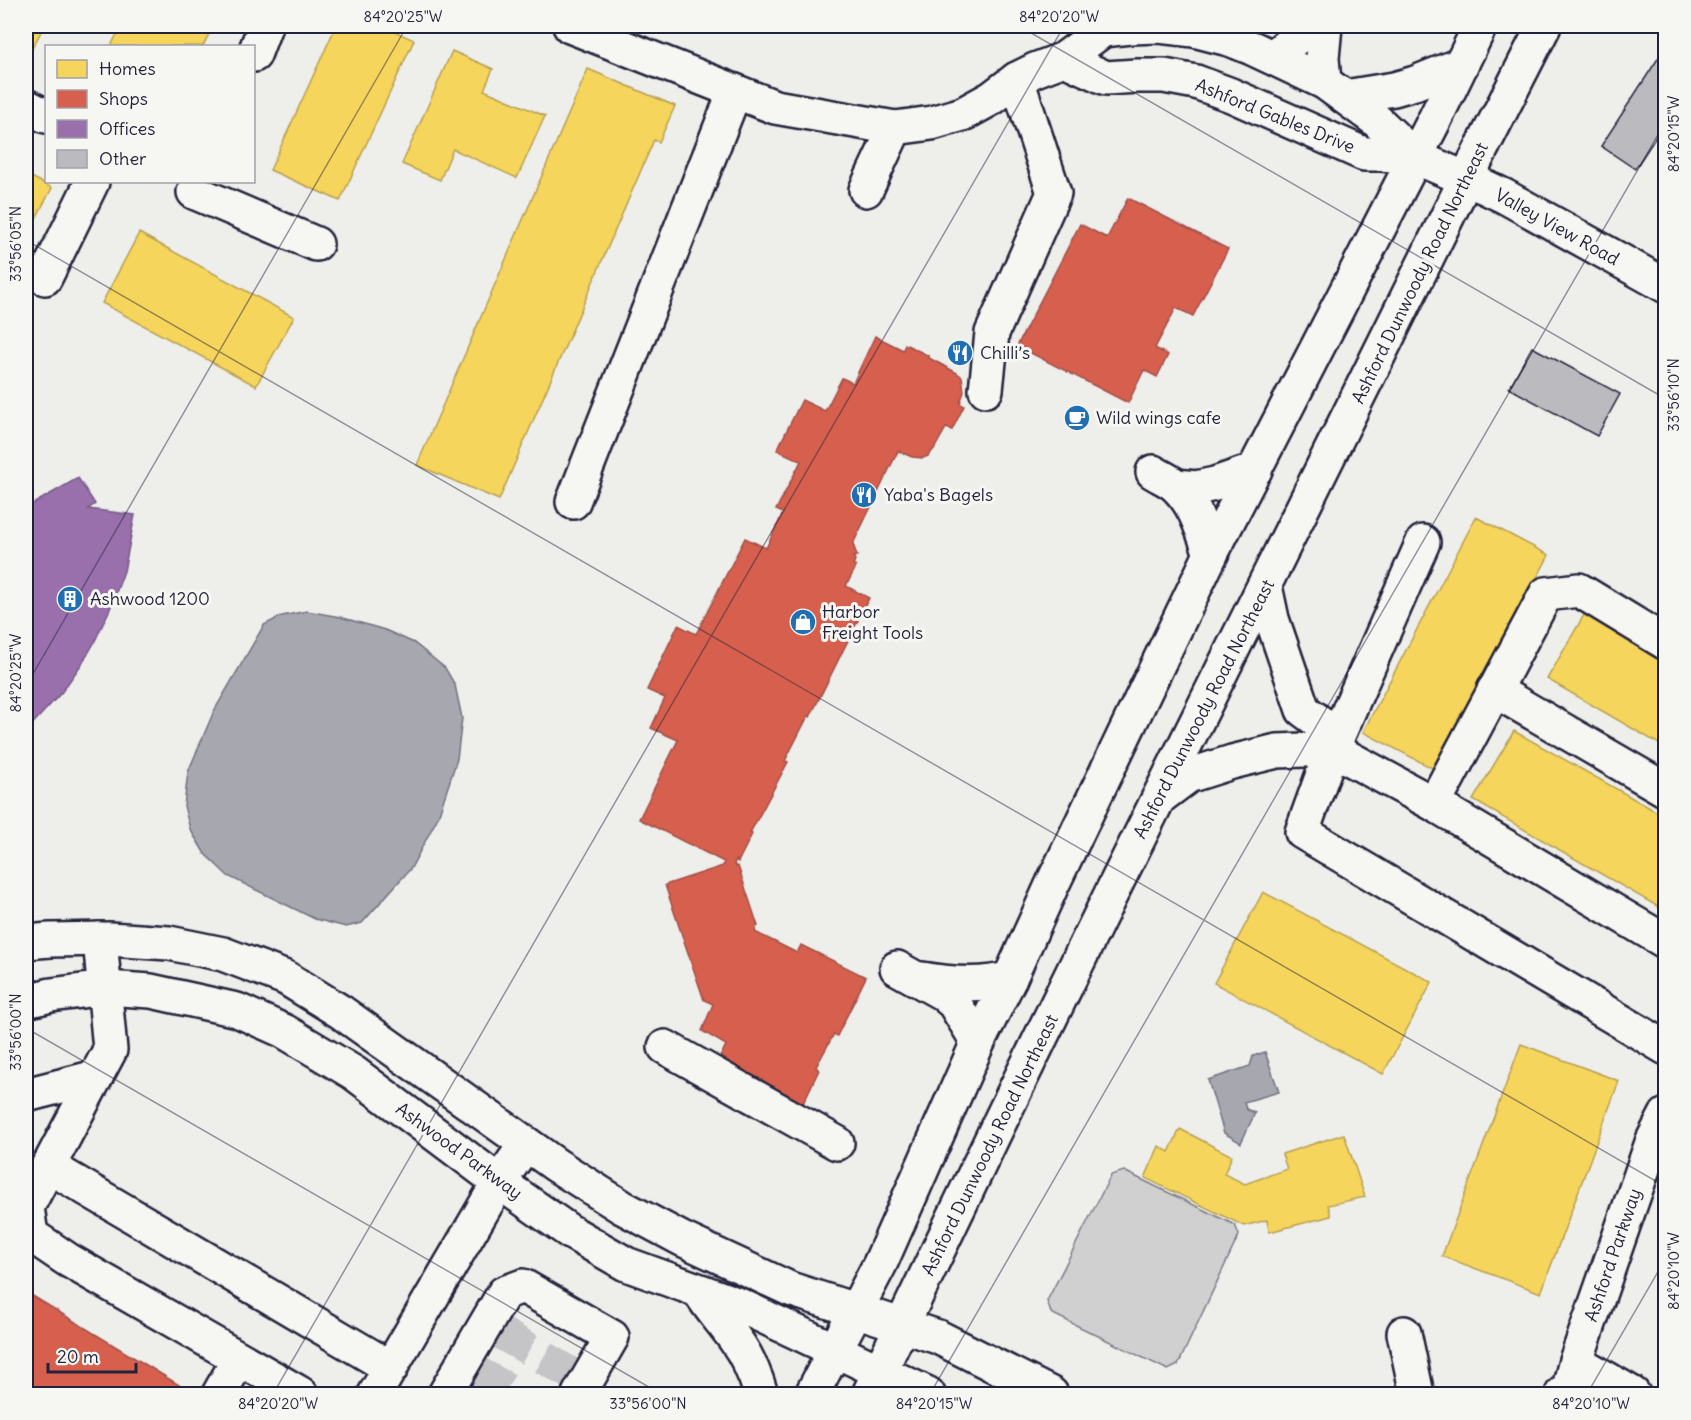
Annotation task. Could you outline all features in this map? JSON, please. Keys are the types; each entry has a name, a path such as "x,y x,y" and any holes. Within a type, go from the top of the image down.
{"street":[{"path":"255,53 266,26"},
{"name":"Ashford Gables Drive","path":"570,26 775,107 895,128 932,123 963,114 992,98 1017,79 1064,59 1103,30 1159,26 1194,30 1229,39 1262,52 1334,90 1376,120 1415,157"},
{"path":"1064,59 1067,26"},
{"path":"1231,95 1262,52 1284,49 1309,26"},
{"path":"1325,26 1322,58 1334,90 1395,89 1462,64"},
{"path":"812,1395 880,1264 978,1042 1211,554 1480,26"},
{"name":"Ashford Dunwoody Road Northeast","path":"875,1383 1160,797 1544,26"},
{"name":"Ashford Gables Drive","path":"1064,59 1106,78 1164,76 1196,82 1231,95 1364,154 1381,153 1415,157"},
{"path":"986,390 992,333 1054,193 1017,79"},
{"path":"573,502 735,91"},
{"path":"26,106 45,116"},
{"path":"866,189 895,128"},
{"name":"Valley View Road","path":"1415,157 1504,196 1665,286"},
{"path":"45,278 92,183"},
{"path":"189,185 316,244"},
{"path":"1211,554 1198,517 1190,503 1164,479 1196,488 1255,470"},
{"path":"1423,542 1332,749 1302,832 1665,1048"},
{"path":"1265,586 1272,619 1303,710 1318,721 1332,749"},
{"path":"1434,804 1546,594 1579,590 1665,643"},
{"path":"1494,690 1665,790"},
{"path":"1160,797 1188,776 1232,762 1277,751 1332,749 1434,804 1665,942"},
{"path":"26,942 100,939 169,943 223,954 286,978 341,1012 526,1144 622,1207 682,1239 790,1289 938,1337 1051,1395"},
{"path":"100,939 110,1050 37,1182 27,1207 31,1235 68,1260 302,1395"},
{"path":"978,1042 954,1004 942,993 907,973 945,983 993,983 1010,978"},
{"name":"Ashwood Parkway","path":"26,1001 51,995 105,988 151,991 237,1010 284,1031 354,1073 499,1182 569,1231 626,1264 739,1305 835,1351 875,1383"},
{"path":"665,1047 837,1143"},
{"path":"26,1095 96,1077"},
{"name":"Ashford Parkway","path":"1562,1395 1569,1388 1576,1361 1661,1134"},
{"path":"37,1182 383,1381 499,1182 526,1144"},
{"path":"445,1395 471,1368 494,1328 504,1293 523,1286 612,1337 580,1384"},
{"path":"700,1292 746,1356 761,1395"},
{"path":"1404,1333 1417,1395"},
{"path":"219,1395 239,1359"},
{"path":"1576,1361 1633,1395"},
{"path":"875,1383 928,1395"}],"shaded area":[{"path":"307,611 340,617 385,630 414,643 445,668 455,685 462,718 457,759 438,817 411,868 362,923 346,927 315,919 228,876 205,854 190,829 184,806 188,772 214,711 264,625 282,616"},
{"path":"1265,1052 1279,1092 1244,1102 1246,1109 1255,1113 1241,1143 1224,1133 1208,1080 1250,1066 1253,1056"},
{"path":"1124,1171 1235,1225 1239,1235 1178,1365 1168,1370 1051,1313 1047,1301 1111,1175"}],"building: Homes":[{"path":"26,26 44,26 28,56 26,55"},
{"path":"121,26 213,26 204,45 112,45"},
{"path":"336,26 383,26 414,40 340,201 270,170"},
{"path":"452,51 493,69 484,90 545,116 517,178 453,149 440,180 402,164"},
{"path":"588,69 675,106 659,142 654,140 499,500 417,465"},
{"path":"26,174 52,188 26,237"},
{"path":"139,233 294,317 256,386 102,303"},
{"path":"1476,517 1549,555 1436,770 1363,732"},
{"path":"1588,608 1666,653 1666,748 1547,679"},
{"path":"1514,731 1666,817 1666,903 1662,909 1473,800"},
{"path":"1263,892 1432,982 1383,1074 1214,983"},
{"path":"1521,1044 1619,1081 1541,1293 1442,1256"},
{"path":"1180,1129 1232,1156 1224,1174 1245,1184 1287,1169 1282,1154 1344,1134 1365,1197 1328,1205 1331,1216 1269,1232 1267,1220 1244,1226 1145,1178 1159,1146 1169,1152"}],"building: Shops":[{"path":"1128,198 1228,249 1193,316 1176,308 1155,348 1168,355 1157,377 1144,370 1128,403 1017,346 1080,224 1107,238"},
{"path":"875,336 903,350 905,344 957,373 962,377 964,392 960,403 964,406 952,430 946,428 928,456 912,457 898,451 853,544 857,556 853,557 855,560 853,565 856,567 846,586 869,598 810,717 808,716 785,761 788,762 750,833 752,834 738,862 736,860 734,864 738,866 758,926 755,932 797,953 801,945 866,977 837,1036 834,1034 816,1067 819,1070 798,1114 714,1070 726,1045 702,1031 713,1004 704,1000 665,885 723,866 724,862 639,819 678,740 651,728 665,698 647,690 678,625 696,634 745,538 766,548 783,513 776,510 801,461 777,450 802,400 825,411 842,378 853,383"},
{"path":"26,1292 194,1394 26,1394"}],"building: Offices":[{"name":"Ashwood 1200","path":"78,478 95,504 88,509 135,515 124,571 110,609 83,662 61,693 26,731 26,508"}],"building: Other":[{"path":"1659,57 1666,61 1666,132 1661,129 1635,169 1601,146"},
{"path":"1532,347 1620,394 1597,436 1509,388"},
{"path":"1666,454 1666,467 1660,464"}],"tunnel":[{"path":"501,1333 575,1376"},
{"path":"478,1373 516,1394"}],"place":[{"name":"Chilli’s","path":"960,353"},
{"name":"Wild wings cafe","path":"1077,418"},
{"name":"Yaba's Bagels","path":"864,495"},
{"name":"Ashwood 1200","path":"70,599"},
{"name":"Harbor Freight Tools","path":"803,622"}]}
